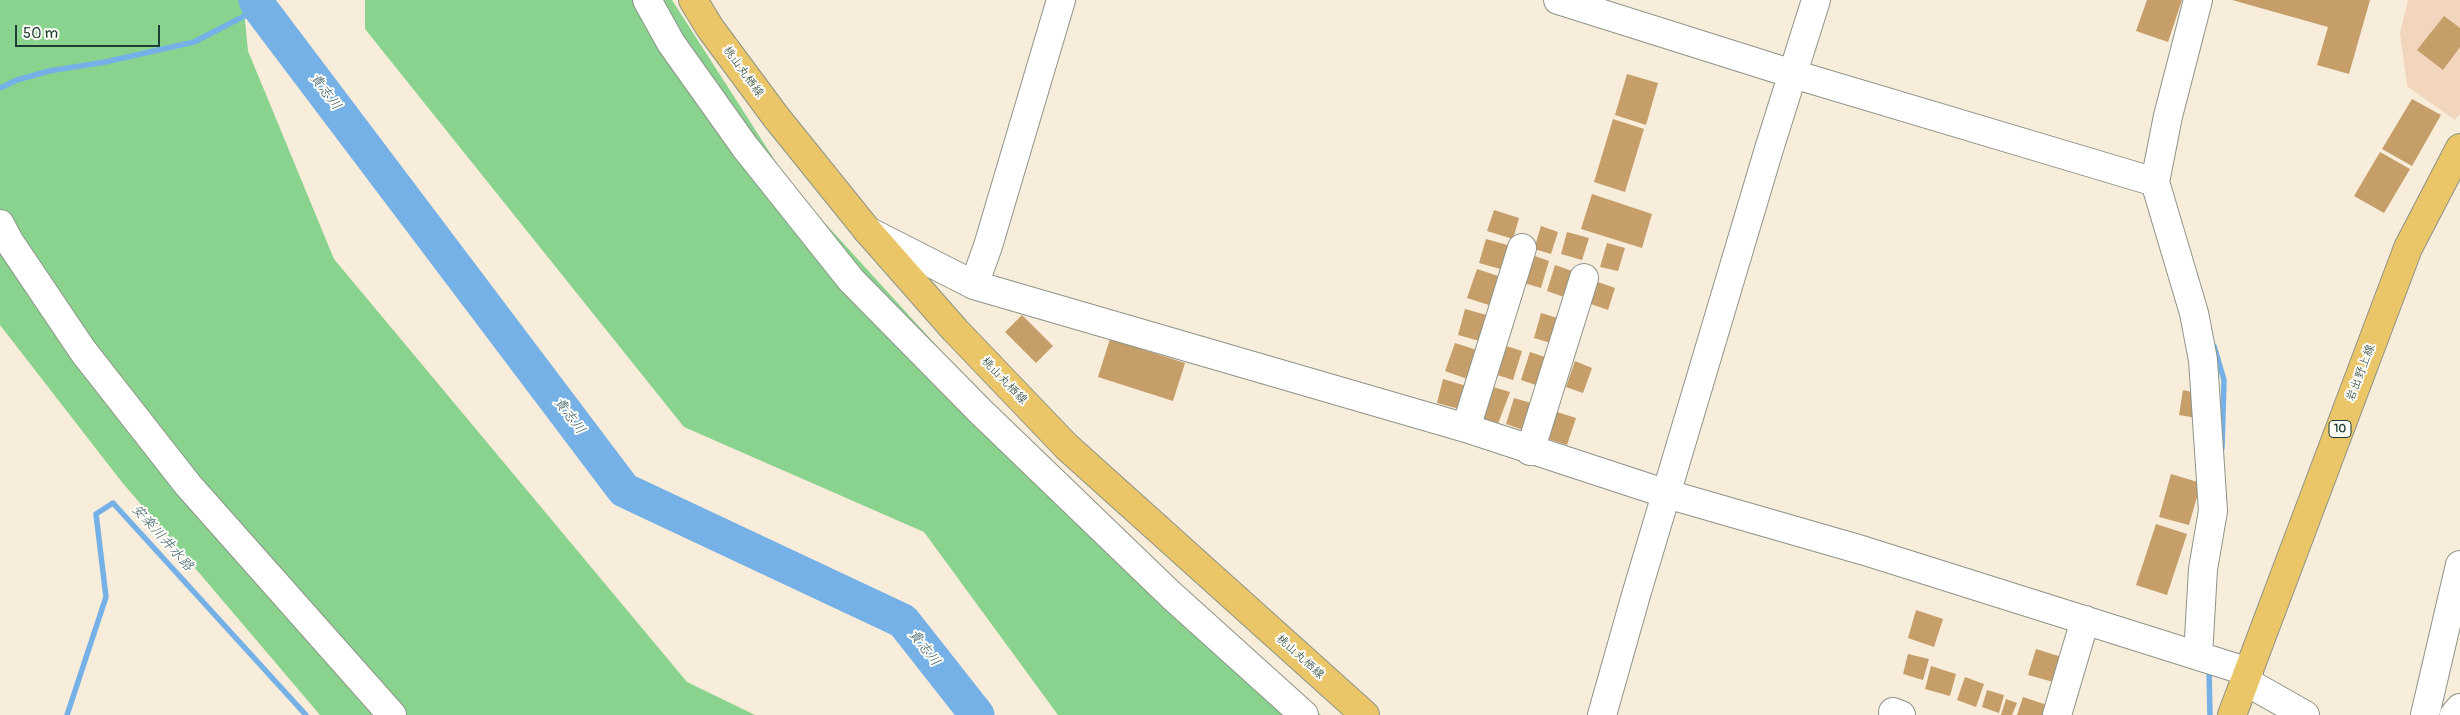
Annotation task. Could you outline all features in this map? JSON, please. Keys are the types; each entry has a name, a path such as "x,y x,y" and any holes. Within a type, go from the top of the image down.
{"main road":[{"name":"桃山丸栖線","path":"693,0 710,28 776,117 867,230 955,330 1068,448 1366,715"},
{"name":"岩出野上線","path":"2232,715 2408,248 2460,148"}],"street":[{"path":"646,0 671,42 745,147 851,280 980,411 1164,588 1304,715"},
{"path":"974,285 988,246 1061,0"},
{"path":"1558,0 1793,74 2155,182"},
{"path":"1602,715 1816,0"},
{"path":"2198,0 2168,116 2155,182 2194,312 2203,360 2213,512 2203,569 2198,656"},
{"path":"0,224 9,241 83,351 188,485 392,715"},
{"path":"867,230 974,285 1466,428 1530,451 1667,494 1865,551 2198,656 2247,676 2305,715"},
{"path":"1466,428 1522,248"},
{"path":"1530,451 1584,278"},
{"path":"2425,715 2460,565"},
{"path":"2057,715 2085,620"},
{"path":"2454,715 2460,708"}],"shaded area":[{"path":"2408,0 2460,0 2460,114 2455,120 2407,86 2400,33"}],"green space":[{"path":"0,0 243,0 248,51 334,259 687,682 755,715 320,715 121,481 0,325"},
{"path":"365,0 672,0 792,187 1038,457 1321,715 1058,715 924,532 684,427 365,29"}],"building":[{"path":"2147,0 2182,0 2168,42 2136,31"},
{"path":"2232,0 2370,0 2349,74 2317,65 2328,27"},
{"path":"2444,16 2460,28 2460,47 2443,70 2417,50"},
{"path":"1627,74 1658,83 1646,125 1615,115"},
{"path":"2412,99 2441,115 2412,166 2382,149"},
{"path":"1613,119 1644,129 1625,192 1594,182"},
{"path":"2380,152 2410,169 2384,213 2354,196"},
{"path":"1592,194 1652,214 1642,248 1581,229"},
{"path":"1494,210 1519,218 1513,239 1487,231"},
{"path":"1541,226 1558,232 1551,254 1534,249"},
{"path":"1567,232 1589,238 1582,260 1561,254"},
{"path":"1486,239 1511,246 1504,270 1479,263"},
{"path":"1607,243 1625,248 1618,271 1600,267"},
{"path":"1532,255 1549,261 1541,288 1524,283"},
{"path":"1555,265 1572,271 1564,297 1547,291"},
{"path":"1477,269 1504,278 1495,307 1467,298"},
{"path":"1595,281 1615,288 1608,310 1588,303"},
{"path":"1465,309 1490,316 1483,342 1458,335"},
{"path":"1541,313 1561,319 1554,344 1534,338"},
{"path":"1022,315 1053,346 1036,363 1005,332"},
{"path":"1110,339 1185,363 1173,401 1098,377"},
{"path":"1455,343 1480,351 1470,380 1445,371"},
{"path":"1503,345 1522,351 1513,380 1494,374"},
{"path":"1530,352 1548,358 1539,386 1521,380"},
{"path":"1575,361 1592,368 1583,393 1566,387"},
{"path":"1443,379 1470,387 1463,410 1437,403"},
{"path":"1493,387 1510,392 1498,424 1482,418"},
{"path":"2183,390 2201,394 2196,418 2179,415"},
{"path":"1514,398 1531,403 1523,430 1506,424"},
{"path":"1557,412 1576,418 1567,445 1548,439"},
{"path":"2171,474 2201,483 2189,525 2159,517"},
{"path":"2156,524 2187,534 2167,595 2136,585"},
{"path":"1916,610 1943,619 1934,647 1908,638"},
{"path":"2036,649 2065,658 2057,683 2028,675"},
{"path":"1908,654 1929,659 1923,680 1903,674"},
{"path":"1931,666 1956,674 1950,696 1925,689"},
{"path":"1965,677 1984,684 1976,707 1957,700"},
{"path":"1987,690 2004,695 1999,713 1982,707"},
{"path":"2023,697 2047,705 2044,715 2017,715"},
{"path":"2006,699 2017,703 2012,715 2001,715"}],"waterway":[{"name":"貴志川","path":"256,0 260,8 624,490 903,621 977,715"},
{"path":"0,88 17,80 49,71 105,62 194,42 260,8"},
{"path":"2214,346 2224,380 2222,448"},
{"name":"安楽川井水路","path":"67,715 106,597 96,514 113,503 306,715"},
{"path":"2209,668 2210,715"}]}
